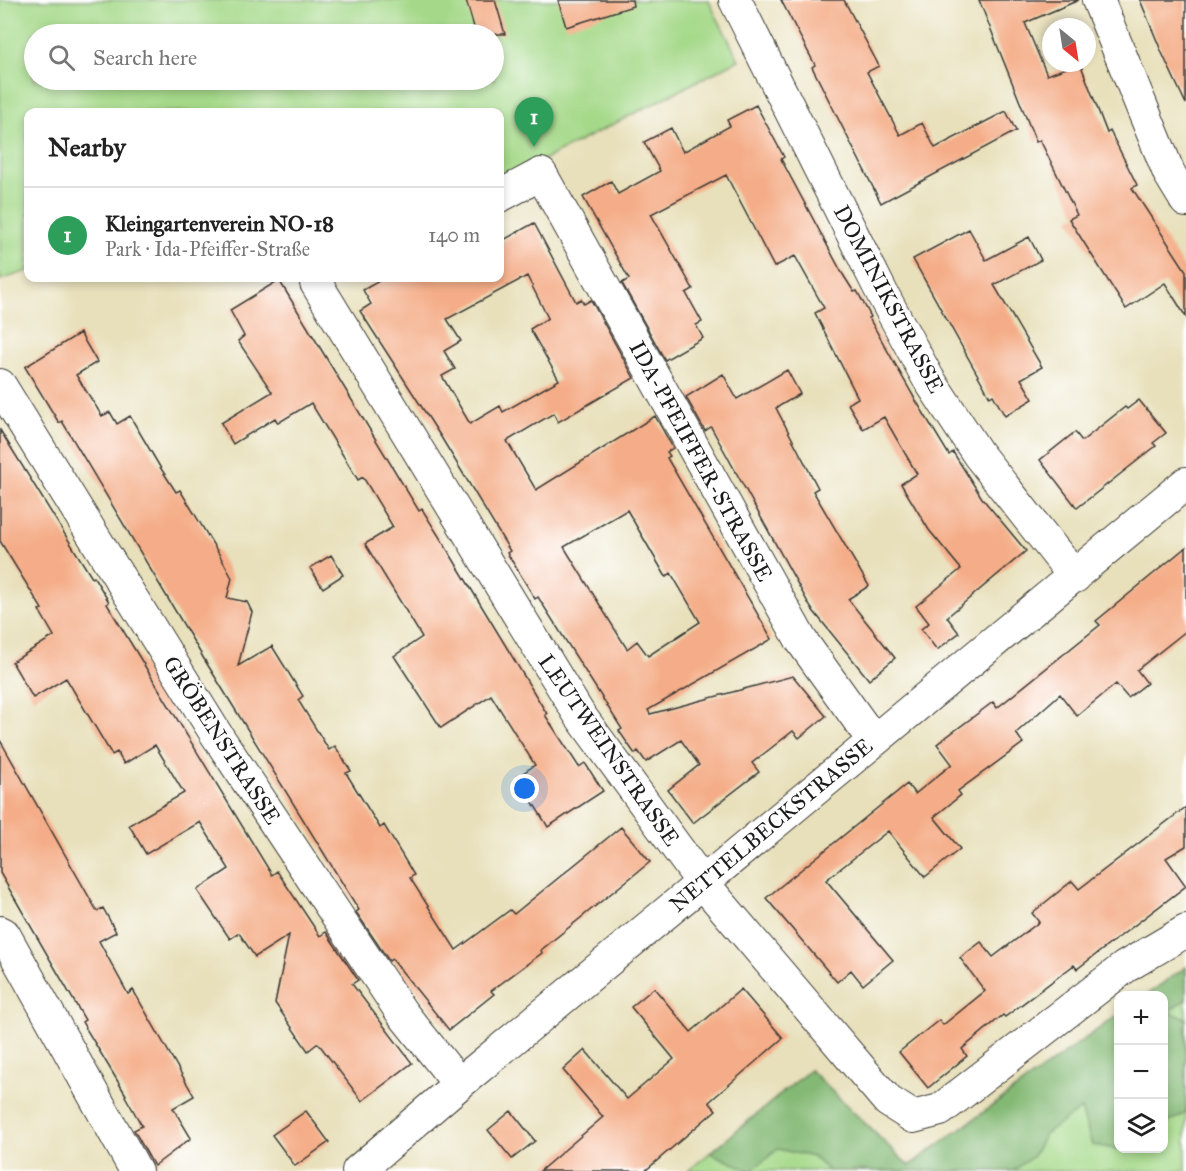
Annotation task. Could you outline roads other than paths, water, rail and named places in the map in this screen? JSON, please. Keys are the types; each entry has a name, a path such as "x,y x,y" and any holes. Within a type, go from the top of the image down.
{"street":[{"name":"DOMINIKSTRASSE","path":"735,0 883,295 928,378 978,454 1075,577"},
{"path":"1098,0 1169,173 1186,201"},
{"name":"IDA-PFEIFFER-STRASSE","path":"504,194 541,174 801,640 873,740"},
{"name":"LEUTWEINSTRASSE","path":"321,282 579,714 702,882 888,1101 914,1117 940,1110 1125,967 1186,931"},
{"name":"GRÖBENSTRASSE","path":"0,385 216,734 402,1013 459,1084"},
{"name":"NETTELBECKSTRASSE","path":"358,1171 702,882 1075,577 1186,483"},
{"path":"0,932 4,934 136,1171"}],"place":[{"name":"Kleingartenverein NO-18","path":"534,147"}]}
